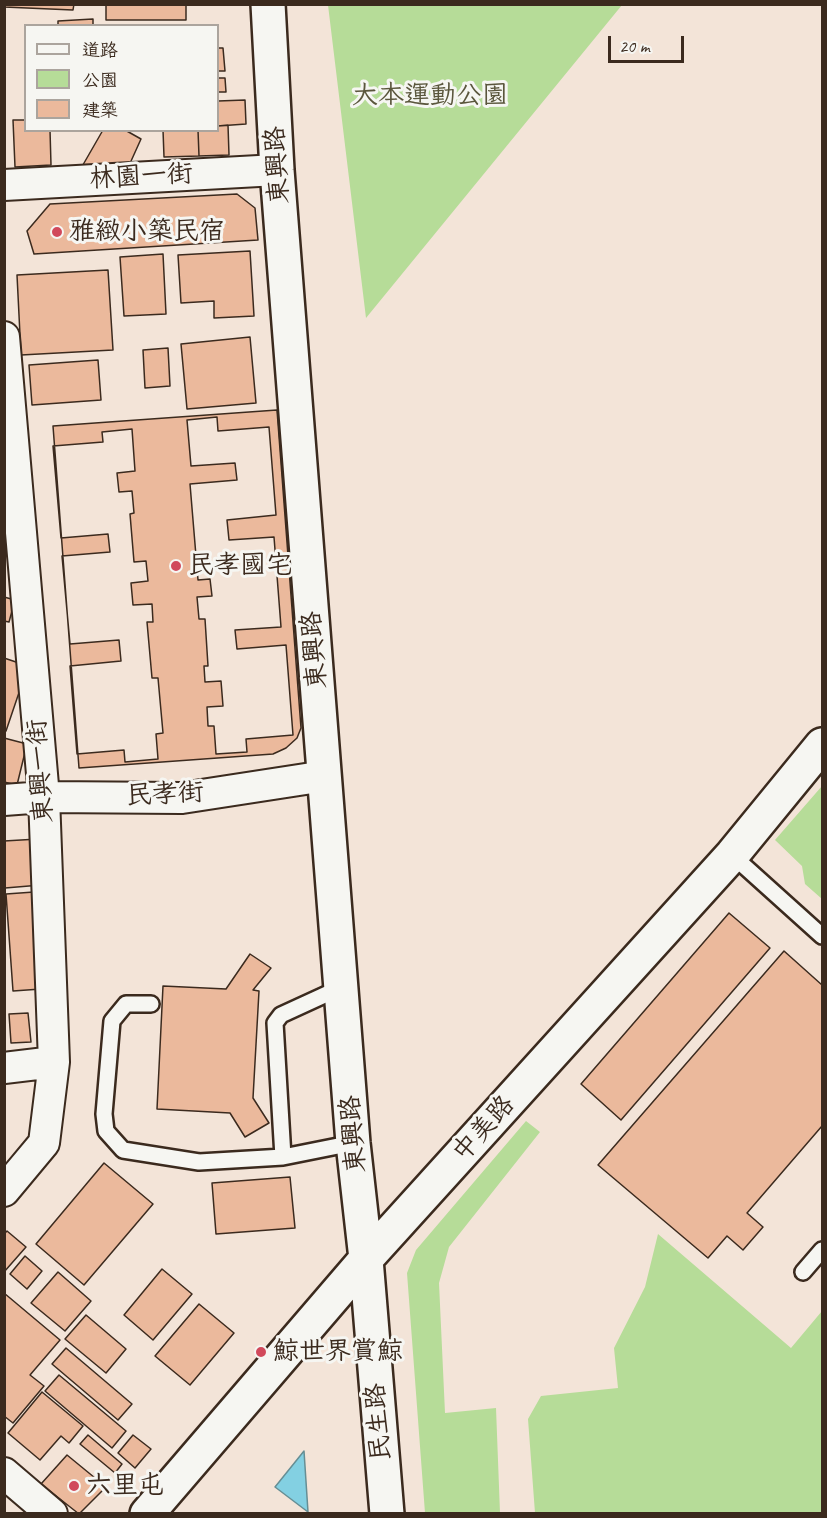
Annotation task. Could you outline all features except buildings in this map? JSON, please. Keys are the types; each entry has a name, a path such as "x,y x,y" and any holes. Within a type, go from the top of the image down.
{"street":[{"name":"東興路","path":"268,4 277,170 354,1143 366,1259"},
{"name":"林園一街","path":"4,185 277,170"},
{"name":"東興一街","path":"4,337 44,797 54,1062 44,1143 4,1191"},
{"name":"中美路","path":"147,1514 366,1259 732,855 822,746"},
{"name":"民孝街","path":"4,800 44,797 182,798 325,776"},
{"path":"4,1068 54,1062"},
{"name":"民生路","path":"366,1259 387,1514"},
{"path":"4,1473 52,1514"}],"lane":[{"path":"732,855 822,936"},
{"path":"283,1157 275,1023 281,1015 342,987"},
{"path":"151,1004 126,1004 112,1021 104,1114 106,1131 123,1150 199,1162 283,1157 354,1143"},
{"path":"803,1272 822,1250"}],"green space":[{"name":"大本運動公園","path":"328,5 622,5 366,318"},
{"path":"822,786 822,899 805,884 802,866 775,840"},
{"path":"526,1121 540,1132 449,1247 439,1283 445,1413 496,1408 500,1513 425,1513 407,1273 416,1250"},
{"path":"658,1234 791,1348 822,1311 822,1513 535,1513 528,1419 541,1396 618,1388 614,1348 645,1287"}],"water":[{"path":"304,1451 308,1512 275,1487"}],"place":[{"name":"雅緻小築民宿","path":"57,232"},
{"name":"民孝國宅","path":"176,566"},
{"name":"鯨世界賞鯨","path":"261,1352"},
{"name":"六里屯","path":"74,1486"}]}
